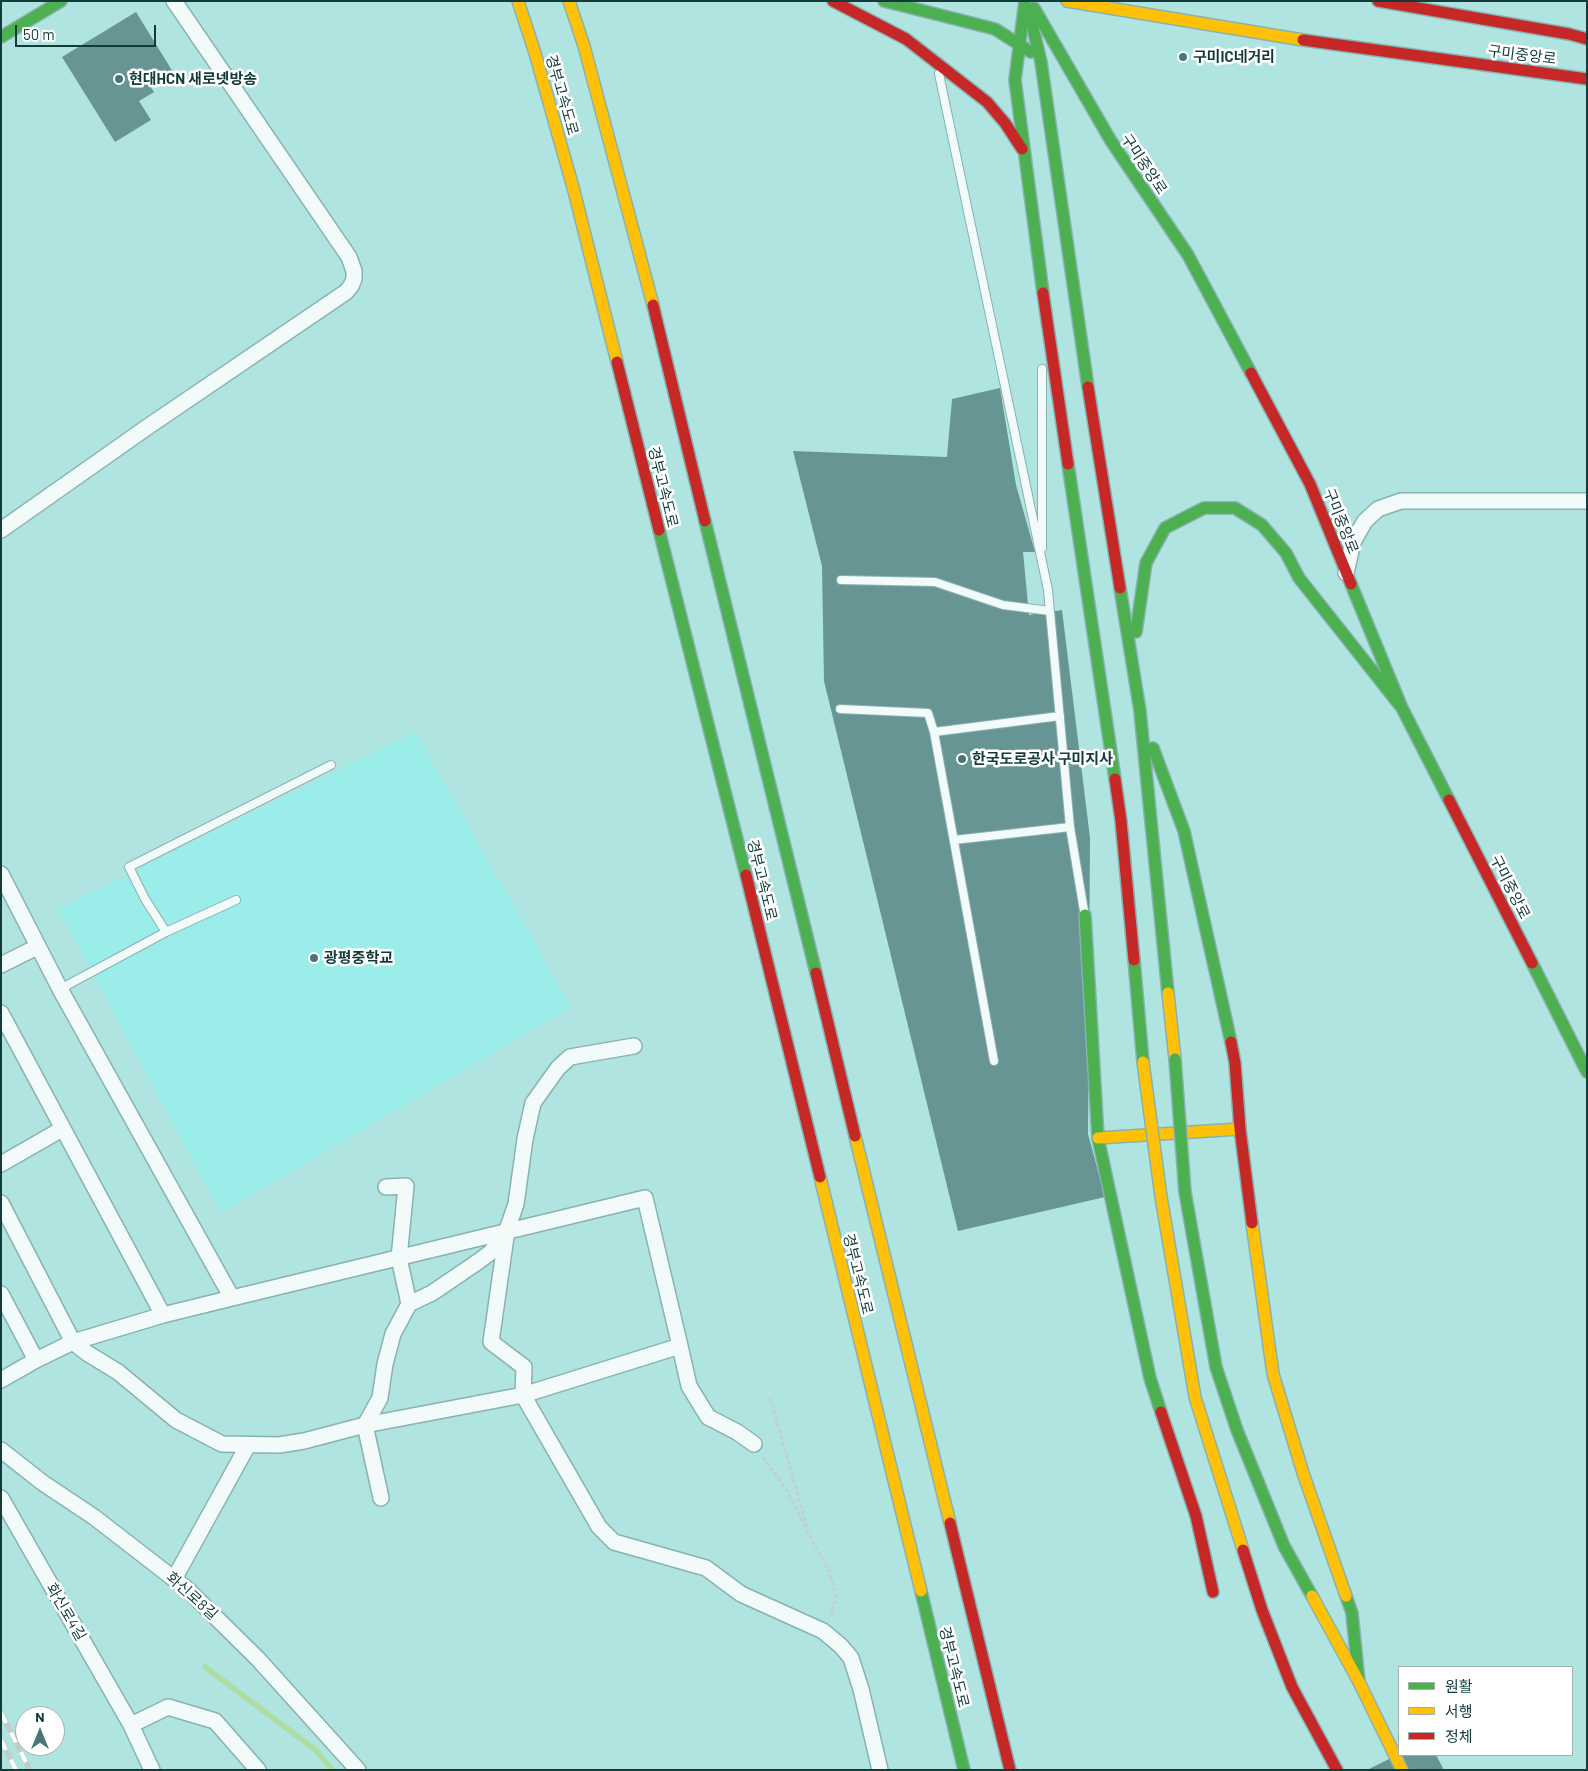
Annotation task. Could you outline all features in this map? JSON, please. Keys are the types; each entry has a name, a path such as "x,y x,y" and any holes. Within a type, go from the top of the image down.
{"main road":[{"path":"1,37 61,1"},
{"name":"경부고속도로","path":"518,1 574,191 755,912 964,1770"},
{"name":"경부고속도로","path":"569,1 584,46 641,257 1010,1770"},
{"path":"833,1 906,39 987,102 1005,124 1025,154"},
{"path":"884,1 995,29 1030,52 1054,74"},
{"path":"1027,1 1015,80 1040,272 1121,821 1143,1062 1161,1197 1195,1397 1262,1610 1292,1687 1336,1770"},
{"path":"1027,1 1042,62 1080,340 1140,712 1185,1192 1216,1367 1237,1430 1284,1546 1359,1682 1402,1770"},
{"name":"구미중앙로","path":"1027,1 1111,141 1188,254 1310,484 1402,708 1587,1072"},
{"name":"구미중앙로","path":"1067,1 1263,35 1587,79"},
{"name":"구미중앙로","path":"1378,1 1569,34 1587,39"},
{"path":"1512,24 1577,26"},
{"path":"1497,67 1564,87"},
{"path":"1067,88 1111,141"},
{"path":"1132,663 1146,563 1165,528 1204,508 1235,508 1262,525 1286,553 1299,578 1402,708"},
{"path":"1140,712 1184,831 1219,985 1235,1063 1240,1129 1273,1374 1303,1473 1352,1613 1359,1682"},
{"path":"1085,915 1098,1138 1150,1378 1196,1516 1214,1592"},
{"path":"1098,1138 1240,1129"}],"street":[{"path":"1,530 146,428 346,292 354,279 354,272 349,257 174,1"},
{"path":"1346,572 1353,542 1365,521 1378,509 1401,501 1587,501"},
{"path":"1,874 37,947 232,1298"},
{"path":"1,965 37,947"},
{"path":"1,1013 163,1315"},
{"path":"634,1046 570,1057 558,1068 533,1103 525,1139 516,1204 507,1230 491,1342 524,1367 523,1395 599,1527 614,1542 706,1568 742,1594 823,1631 841,1646 851,1658 861,1689 880,1770"},
{"path":"1,1164 62,1129"},
{"path":"386,1188 406,1186 399,1258 409,1304"},
{"path":"1,1380 72,1342 163,1315 645,1198 689,1386 708,1417 737,1432 754,1444"},
{"path":"1,1203 72,1342 86,1353 118,1372 176,1420 222,1444 279,1445 365,1424 523,1395 680,1346"},
{"path":"381,1498 365,1424 380,1398 385,1364 393,1334 409,1304 432,1294 479,1262 491,1252 507,1230"},
{"path":"1,1294 36,1360"},
{"path":"174,1579 248,1445"},
{"name":"화신로8길","path":"1,1450 42,1482 94,1517 187,1589 258,1659 358,1770"},
{"name":"화신로4길","path":"1,1498 131,1725 152,1770"},
{"path":"131,1725 168,1707 215,1721 258,1770"}],"lane":[{"path":"936,63 1048,590 1070,826 1085,915"},
{"path":"1040,272 1041,341"},
{"path":"1042,361 1042,562"},
{"path":"842,580 935,582 1002,605 1050,611"},
{"path":"840,709 928,713 934,732 994,1061"},
{"path":"934,732 1060,716"},
{"path":"166,932 145,899 129,867 331,765"},
{"path":"954,840 1070,826"},
{"path":"60,989 166,932 236,900"}],"path":[{"path":"770,1398 810,1537"},
{"path":"754,1444 788,1492 829,1571 836,1596 832,1615 823,1631"}],"shaded area":[{"name":"광평중학교","path":"415,732 571,1007 221,1213 58,909"}],"building":[{"name":"현대HCN 새로넷방송","path":"136,12 173,72 150,86 154,92 139,101 151,120 115,142 62,57"},
{"name":"한국도로공사 구미지사","path":"1000,388 1016,485 1035,552 1023,552 1029,615 1062,610 1090,838 1088,1134 1105,1197 958,1231 824,681 822,566 793,451 947,457 952,399"},
{"path":"1398,1754 1437,1756 1444,1770 1367,1770"}],"waterway":[{"path":"205,1667 317,1751 332,1770"}],"railway":[{"path":"1,1713 30,1770"},
{"path":"1,1740 16,1770"}],"traffic: fast":[{"path":"1,37 61,1"},
{"path":"884,1 995,29 1031,52"},
{"path":"1025,1 1015,80 1043,293"},
{"path":"1034,8 1111,141 1188,255 1251,373"},
{"path":"1029,11 1041,62 1088,387"},
{"path":"1068,464 1115,779"},
{"path":"1136,632 1146,563 1165,528 1204,508 1235,508 1262,525 1286,553 1299,578 1402,708"},
{"path":"705,521 816,973"},
{"path":"659,530 746,875"},
{"path":"1351,584 1402,708 1449,800"},
{"path":"1120,588 1140,711 1168,993"},
{"path":"1153,748 1184,831 1231,1042"},
{"path":"1085,915 1098,1138 1150,1378 1161,1412"},
{"path":"1134,960 1143,1062"},
{"path":"1532,963 1587,1072"},
{"path":"1175,1059 1185,1192"},
{"path":"1185,1192 1216,1367 1237,1430 1284,1546 1312,1596"},
{"path":"921,1591 964,1770"},
{"path":"1346,1596 1352,1613 1359,1682"}],"traffic: slow":[{"path":"518,1 535,53 574,191 617,362"},
{"path":"569,1 584,46 653,305"},
{"path":"1067,1 1303,40"},
{"path":"1168,993 1175,1059"},
{"path":"1143,1062 1161,1197"},
{"path":"1098,1138 1240,1129"},
{"path":"855,1136 950,1523"},
{"path":"820,1177 921,1591"},
{"path":"1161,1197 1195,1397 1243,1550"},
{"path":"1252,1223 1273,1374 1303,1473 1346,1596"},
{"path":"1312,1596 1359,1682 1402,1770"}],"traffic: jam":[{"path":"833,1 906,39 987,102 1005,123 1022,149"},
{"path":"1378,1 1569,34 1587,39"},
{"path":"1303,40 1587,79"},
{"path":"1043,293 1068,464"},
{"path":"653,305 705,521"},
{"path":"617,362 659,530"},
{"path":"1251,373 1310,484 1351,584"},
{"path":"1088,387 1120,588"},
{"path":"1115,779 1121,821 1134,960"},
{"path":"1449,800 1532,963"},
{"path":"746,875 820,1177"},
{"path":"816,973 855,1136"},
{"path":"1231,1042 1235,1063 1240,1129 1252,1223"},
{"path":"1161,1412 1196,1516 1213,1592"},
{"path":"950,1523 1010,1770"},
{"path":"1243,1550 1262,1610 1292,1687 1337,1770"}],"place":[{"name":"구미IC네거리","path":"1183,57"},
{"name":"현대HCN 새로넷방송","path":"119,79"},
{"name":"한국도로공사 구미지사","path":"962,759"},
{"name":"광평중학교","path":"314,958"}]}
